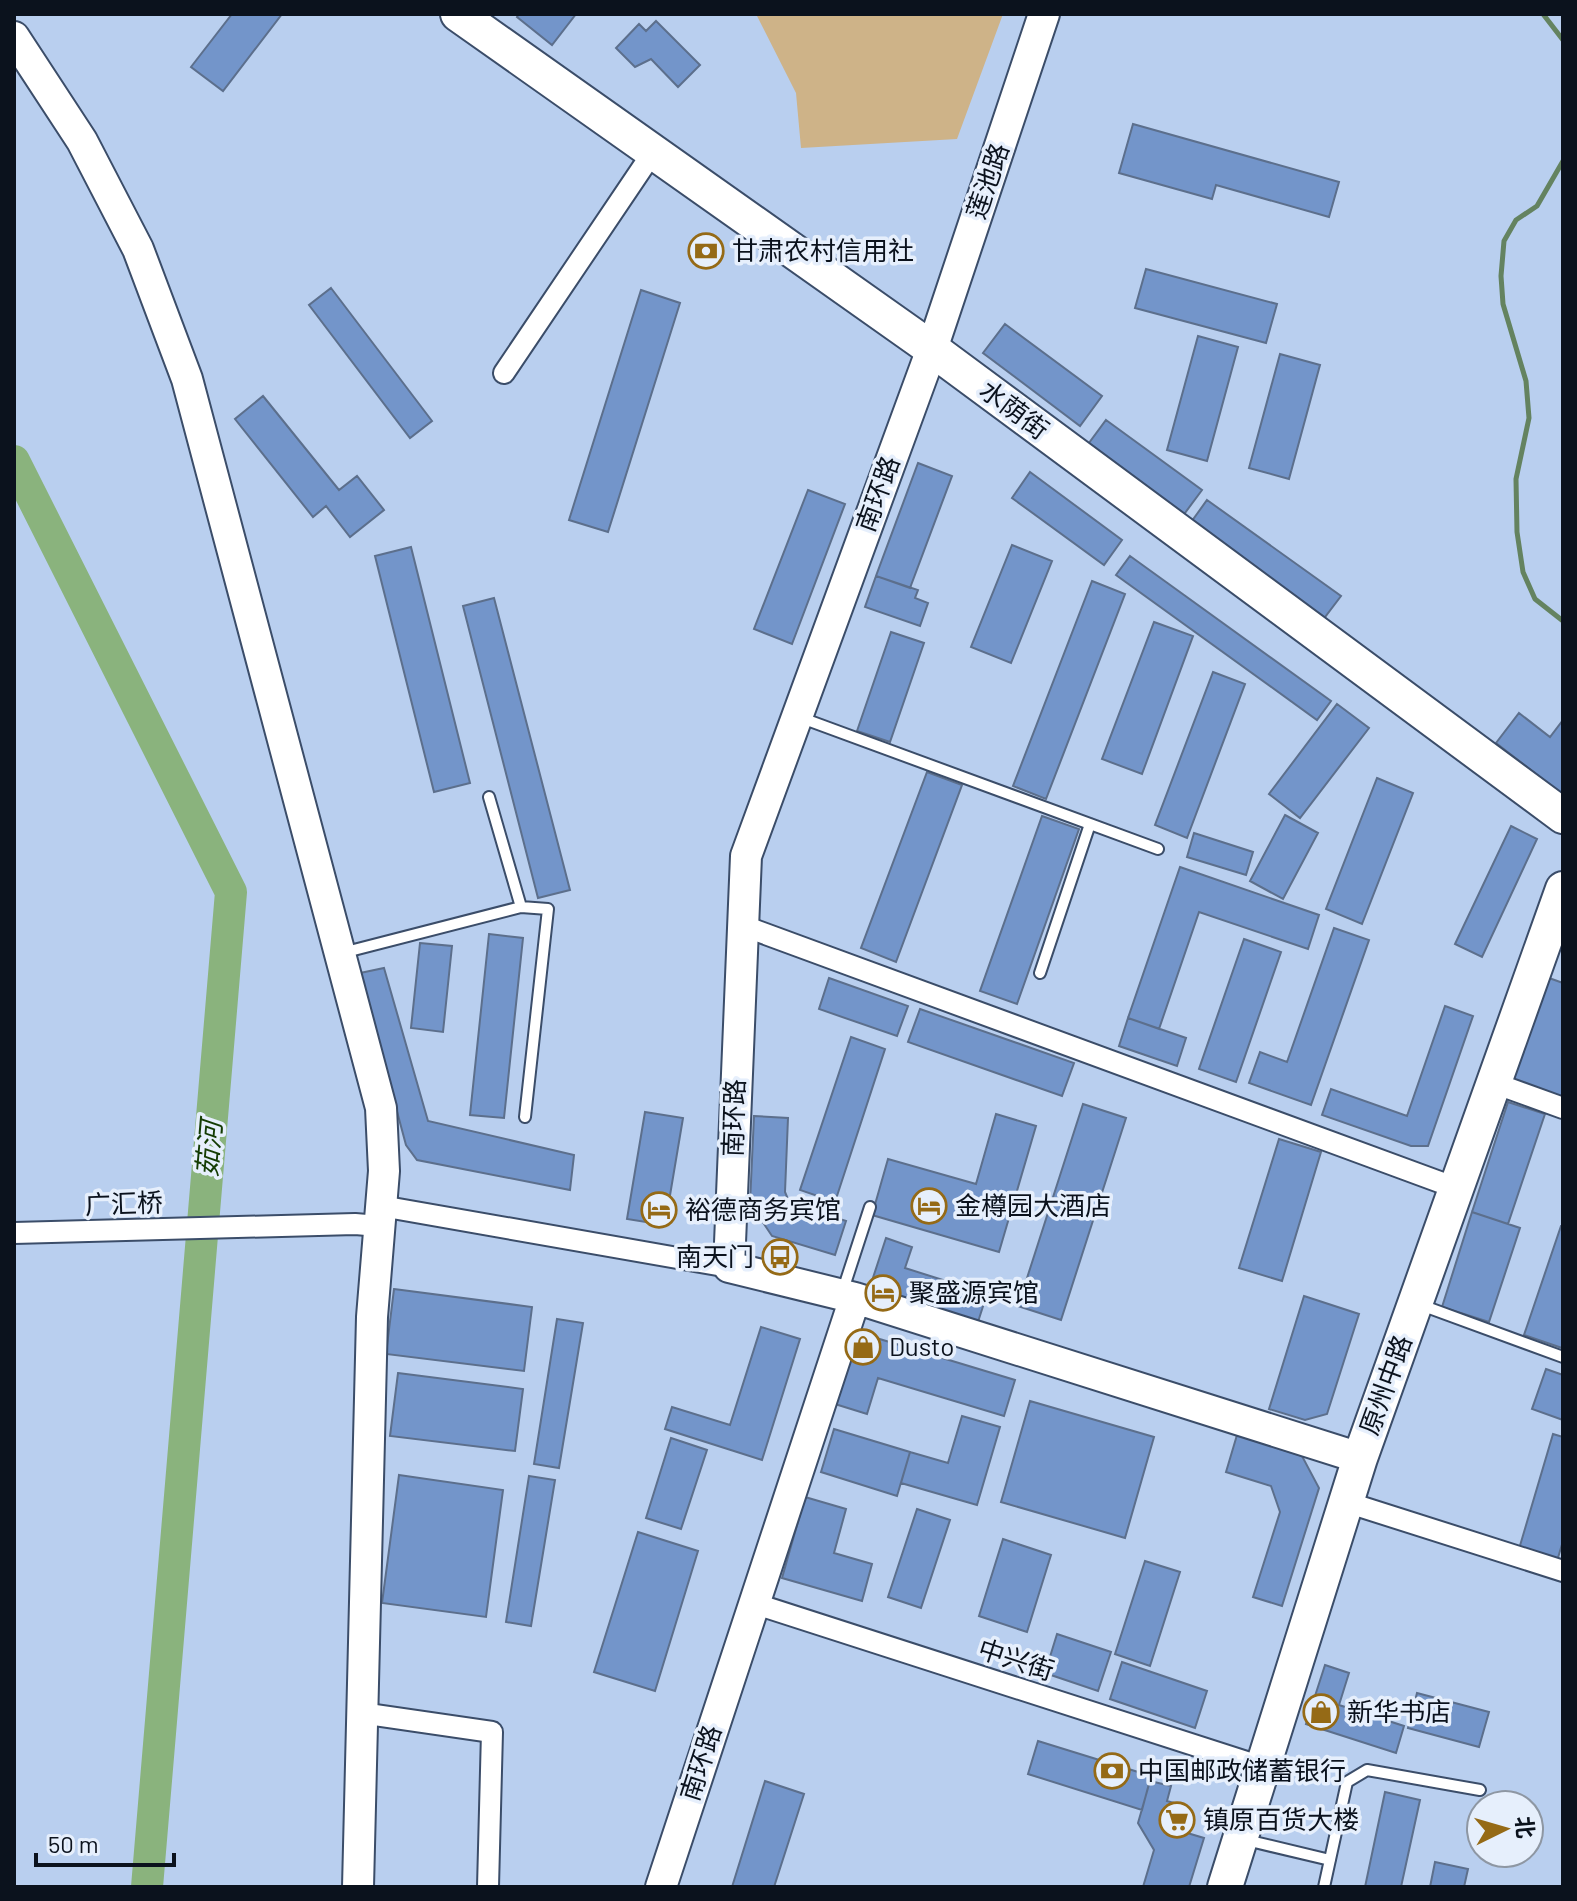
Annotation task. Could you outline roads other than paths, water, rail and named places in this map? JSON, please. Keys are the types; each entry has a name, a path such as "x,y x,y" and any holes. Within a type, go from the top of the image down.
{"main road":[{"name":"水荫街","path":"458,14 932,349 1563,816"},
{"name":"原州中路","path":"1225,1887 1360,1458 1563,889"}],"street":[{"name":"莲池路","path":"932,349 1044,14"},
{"path":"14,37 82,141 138,249 187,379 381,1108 384,1171 372,1219 358,1887"},
{"path":"504,373 653,152"},
{"name":"南环路","path":"729,1267 746,856 932,349"},
{"path":"741,925 1456,1188"},
{"path":"1494,1083 1563,1108"},
{"name":"广汇桥","path":"14,1233 372,1219 729,1267"},
{"path":"729,1267 848,1297 1360,1458"},
{"name":"南环路","path":"661,1887 848,1297"},
{"path":"1346,1502 1563,1571"},
{"name":"中兴街","path":"753,1603 1262,1767"},
{"path":"361,1713 492,1732 488,1887"}],"lane":[{"path":"797,716 1158,849"},
{"path":"489,797 521,907"},
{"path":"1040,973 1090,824"},
{"path":"340,954 521,907 548,909 525,1117"},
{"path":"848,1297 870,1207"},
{"path":"1415,1303 1563,1357"},
{"path":"1324,1887 1347,1782 1367,1770 1474,1789"},
{"path":"1240,1838 1330,1860"}],"waterway":[{"path":"1543,14 1563,40"},
{"path":"1563,161 1537,206 1516,220 1504,241 1501,276 1503,304 1526,381 1529,418 1516,479 1517,532 1523,572 1535,599 1563,621"},
{"name":"茹河","path":"14,461 231,892 147,1887"}],"place":[{"name":"甘肃农村信用社","path":"706,251"},
{"name":"金樽园大酒店","path":"929,1206"},
{"name":"裕德商务宾馆","path":"659,1210"},
{"name":"南天门","path":"780,1257"},
{"name":"聚盛源宾馆","path":"883,1293"},
{"name":"Dusto","path":"863,1347"},
{"name":"新华书店","path":"1321,1712"},
{"name":"中国邮政储蓄银行","path":"1112,1771"},
{"name":"镇原百货大楼","path":"1177,1820"}]}
